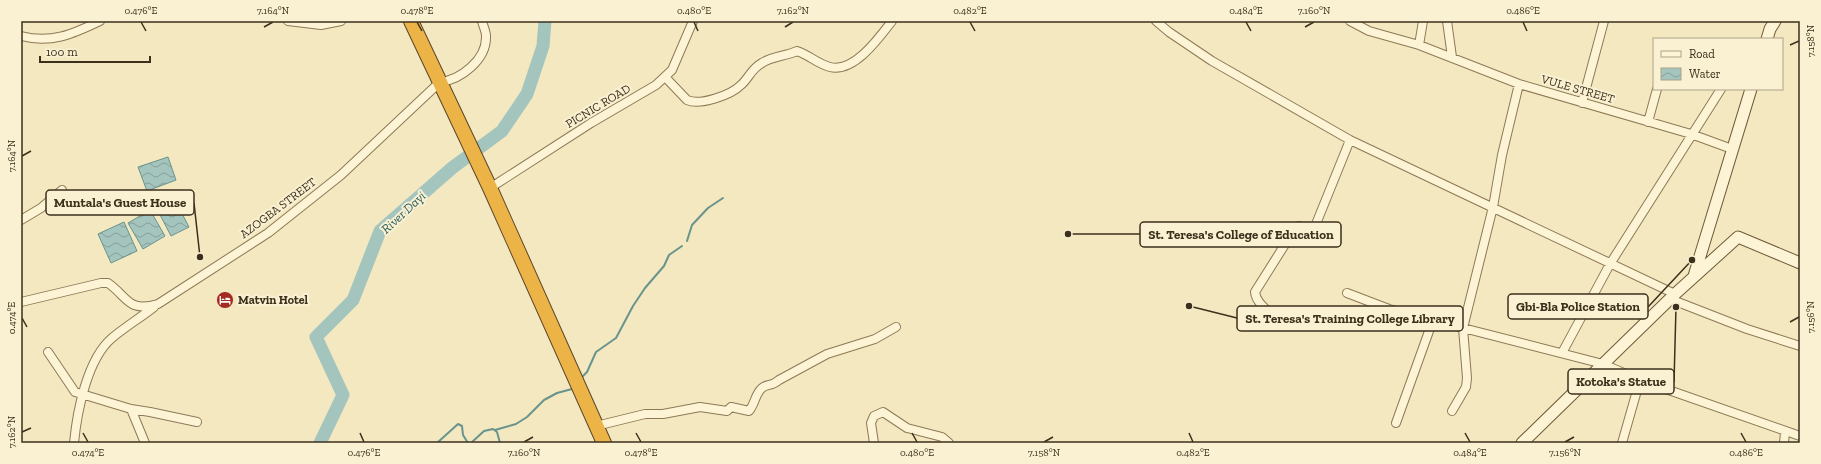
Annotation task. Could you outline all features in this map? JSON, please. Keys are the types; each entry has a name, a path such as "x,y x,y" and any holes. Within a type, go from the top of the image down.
{"highway":[{"path":"411,21 490,188 604,443"}],"main road":[{"path":"1694,277 1751,90"},
{"path":"1522,443 1673,297 1738,237 1800,264"}],"street":[{"path":"21,36 43,40 59,38 100,21"},
{"path":"288,21 321,25 340,21"},
{"path":"440,82 450,81 463,74 480,57 486,38 482,21"},
{"name":"PICNIC ROAD","path":"490,188 666,78 672,70 693,21"},
{"path":"666,78 687,100 691,102 699,102 732,92 742,85 751,71 763,62 786,56 797,51 807,54 822,64 840,68 864,54 892,21"},
{"path":"1156,21 1169,32 1212,61 1350,140 1493,207 1610,264 1673,297 1747,328 1800,346"},
{"name":"VULE STREET","path":"1350,21 1369,30 1419,45 1452,57 1519,84 1691,134 1732,149"},
{"path":"1419,45 1422,21"},
{"path":"1447,21 1452,57"},
{"path":"1582,103 1604,21"},
{"path":"1761,38 1771,30"},
{"name":"AZOGBA STREET","path":"21,302 101,283 108,283 127,302 136,306 147,307 158,304 268,233 341,175 440,82"},
{"path":"1452,411 1466,387 1467,378 1463,328 1493,207 1502,155 1519,84"},
{"path":"1648,122 1657,90"},
{"path":"1562,353 1610,264 1691,134 1720,90"},
{"path":"1271,314 1255,297 1255,292 1294,230 1299,226 1309,230 1314,229 1350,140"},
{"path":"21,220 41,208 62,190"},
{"path":"1347,293 1389,309 1603,364 1640,380 1800,436"},
{"path":"74,443 77,410 94,361 102,348 112,338 158,304"},
{"path":"1396,423 1432,320"},
{"path":"596,426 645,414 663,414 700,407 726,411 731,407 750,411 754,405 758,393 763,387 772,386 779,380 827,354 875,339 896,327"},
{"path":"48,352 72,389 131,410 150,412 197,422"},
{"path":"1622,443 1640,380"},
{"path":"131,410 145,443"},
{"path":"874,443 871,422 874,416 883,412 907,428 942,437 949,443"},
{"path":"1784,443 1785,432"}],"water":[{"path":"168,157 176,180 147,191 138,167"},
{"path":"175,200 189,227 171,236 157,209"},
{"path":"150,210 165,236 143,249 128,223"},
{"path":"124,222 137,251 111,263 98,234"}],"waterway":[{"name":"River Dayi","path":"320,443 343,395 316,337 353,300 380,231 452,168 502,131 527,94 543,46 545,21"},
{"path":"687,241 692,225 708,208 723,198"},
{"path":"581,378 587,372 596,352 616,338 633,306 645,288 664,266 669,255 682,246"},
{"path":"495,430 516,424 527,417 544,400 557,393 572,389"},
{"path":"437,443 458,424 462,426 463,435 468,443"},
{"path":"471,443 484,431 493,429 497,432 500,443"}],"place":[{"name":"St. Teresa's College of Education","path":"1068,234"},
{"name":"Muntala's Guest House","path":"200,257"},
{"name":"Gbi-Bla Police Station","path":"1692,260"},
{"name":"Matvin Hotel","path":"225,300"},
{"name":"St. Teresa's Training College Library","path":"1189,306"},
{"name":"Kotoka's Statue","path":"1676,307"}]}
